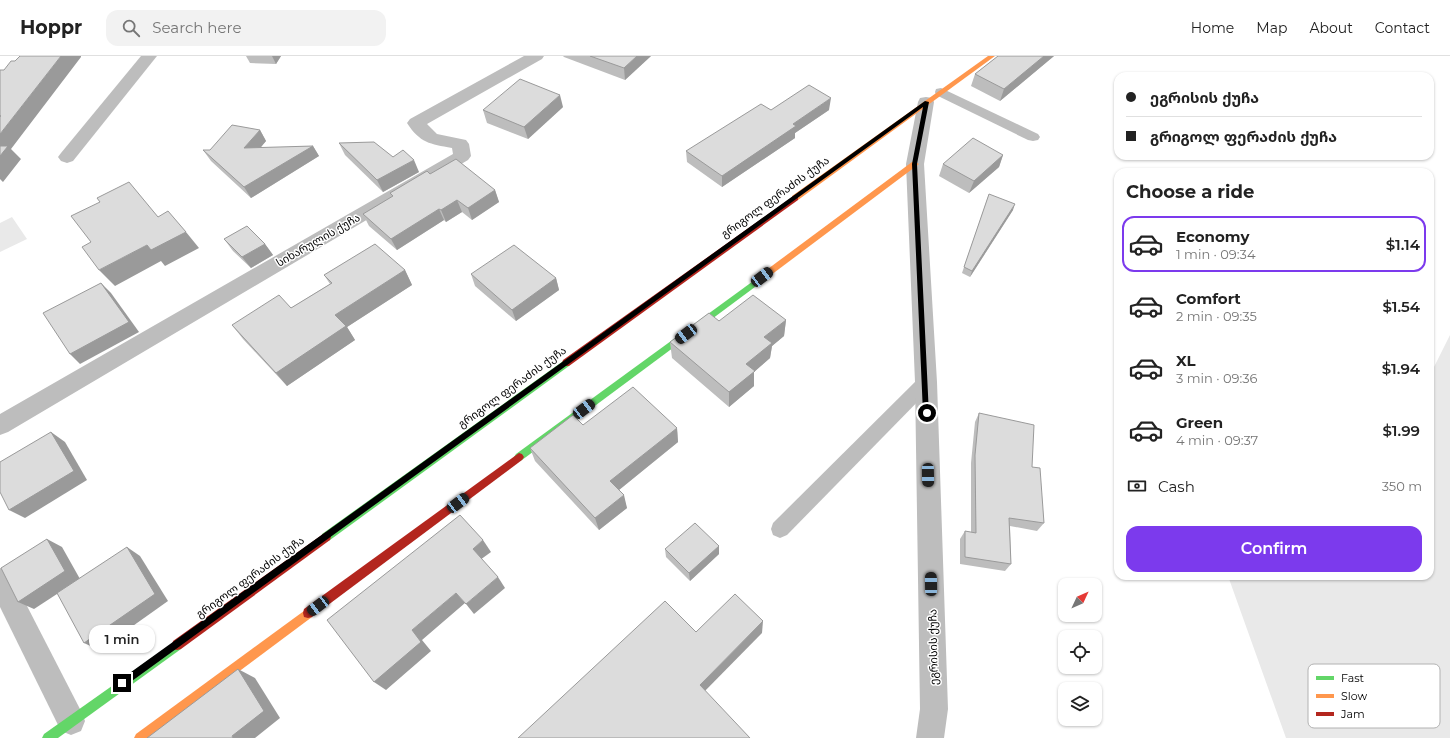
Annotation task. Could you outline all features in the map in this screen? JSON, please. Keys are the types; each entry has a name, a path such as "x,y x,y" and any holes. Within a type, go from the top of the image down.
{"street":[{"path":"67,157 149,56"},
{"name":"სიხარულის ქუჩა","path":"0,424 462,156 460,144 432,138 416,123 536,56"},
{"name":"გრიგოლ ფერაძის ქუჩა","path":"48,738 992,56"},
{"name":"ეგრისის ქუჩა","path":"930,738 934,709 926,382 914,164 934,97"},
{"path":"140,738 914,164"},
{"path":"0,580 71,721"}],"lane":[{"path":"934,97 1032,137"},
{"path":"780,529 926,382"}],"shaded area":[{"path":"12,217 27,239 0,252 0,223"},
{"path":"1450,335 1450,738 1286,738 1229,580 1434,580 1434,367"}],"building":[{"path":"20,56 61,56 0,134 0,70 4,70 11,61 15,61"},
{"path":"590,56 637,56 624,68"},
{"path":"998,56 1044,56 1004,89 975,74"},
{"path":"520,79 560,95 524,127 483,110"},
{"path":"809,85 831,98 793,124 796,126 722,176 686,151 761,104 771,110"},
{"path":"232,125 260,130 244,148 313,146 244,187 203,150 210,150"},
{"path":"973,138 1003,155 974,181 943,164"},
{"path":"374,142 393,157 403,150 414,160 377,180 339,143"},
{"path":"0,146 8,146 0,156"},
{"path":"456,159 495,190 468,208 457,200 441,210 439,209 391,239 363,214 393,196 390,193 427,171 430,174"},
{"path":"129,182 158,217 168,211 186,232 151,250 147,245 99,270 82,247 91,242 71,216 100,202 97,198"},
{"path":"989,194 1015,204 972,271 964,267"},
{"path":"247,226 265,244 242,257 224,239"},
{"path":"375,244 405,270 335,315 346,326 276,373 232,325 279,295 291,308 332,283 324,275"},
{"path":"514,245 556,278 512,310 471,274"},
{"path":"101,283 129,322 70,354 43,313"},
{"path":"753,295 786,320 764,337 772,343 746,364 755,371 729,392 670,342 709,313 719,321"},
{"path":"633,387 677,428 610,481 624,495 595,518 530,448 573,415 583,425"},
{"path":"979,413 1034,425 1032,467 1040,468 1044,523 1009,518 1011,564 965,557 965,531 976,533 975,455"},
{"path":"51,432 74,471 9,510 0,492 0,462"},
{"path":"460,515 483,540 473,549 498,577 466,604 456,593 412,630 421,642 374,682 327,620"},
{"path":"695,523 719,546 689,573 665,549"},
{"path":"47,539 65,571 18,602 1,568"},
{"path":"127,547 155,594 84,643 57,593"},
{"path":"735,594 763,621 700,685 750,738 518,738 665,601 696,632"},
{"path":"238,669 264,711 232,736 233,738 147,738"}],"traffic: fast":[{"path":"519,457 756,282"},
{"path":"326,537 566,363"},
{"path":"48,738 177,645"}],"traffic: slow":[{"path":"795,198 992,56"},
{"path":"756,282 915,164"},
{"path":"140,738 308,613"}],"traffic: jam":[{"path":"566,363 795,198"},
{"path":"308,613 519,457"},
{"path":"177,645 326,537"}],"route":[{"path":"122,683 926,102 914,164 927,413"}]}
